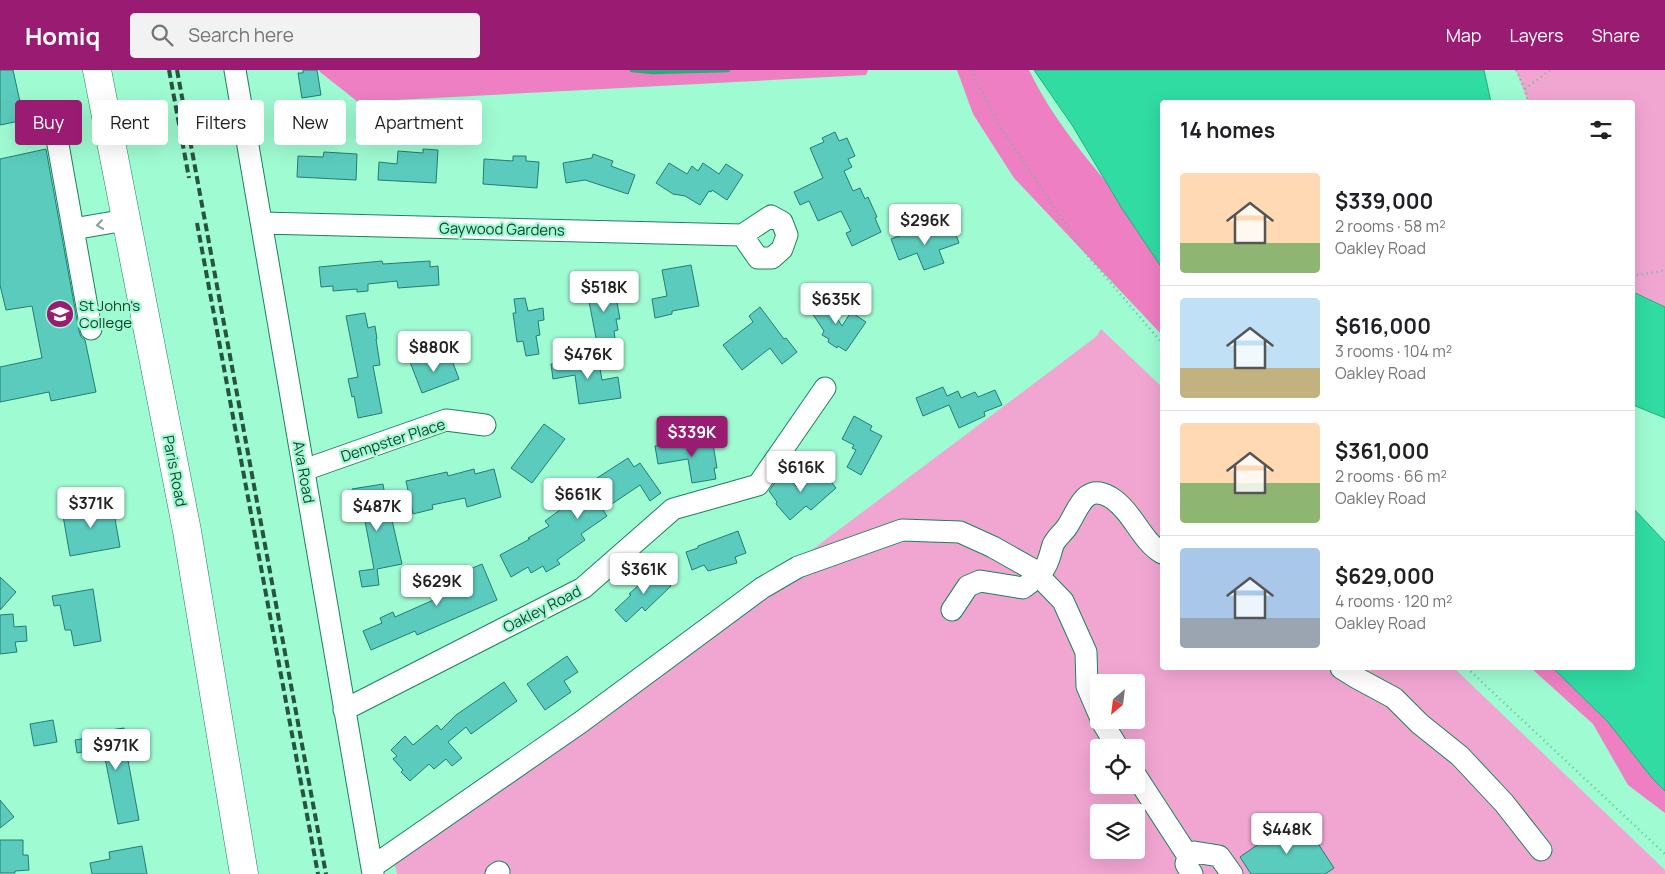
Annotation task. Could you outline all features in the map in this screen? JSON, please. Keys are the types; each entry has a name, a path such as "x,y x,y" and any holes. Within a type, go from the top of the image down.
{"main road":[{"name":"Paris Road","path":"97,70 187,532 244,874"}],"street":[{"name":"Ava Road","path":"235,70 372,871"},
{"path":"58,145 91,329"},
{"path":"73,229 126,220"},
{"name":"Gaywood Gardens","path":"262,223 742,235"},
{"name":"Oakley Road","path":"344,710 584,588 673,508 758,485 825,388"},
{"name":"Dempster Place","path":"304,470 446,420 485,426"},
{"path":"952,610 968,586 980,581 1023,588 1044,569 1053,545 1066,529 1079,503 1087,495 1096,493 1108,496 1118,503 1153,546 1160,551"},
{"path":"372,871 581,722 762,588 798,567 902,530 925,529 960,532 1032,569 1063,601 1086,652 1087,686 1090,693"},
{"path":"1344,670 1394,698 1420,724 1460,756 1504,803 1541,850"},
{"path":"1145,791 1190,865"},
{"path":"1190,865 1194,852 1219,856 1232,874"}],"path":[{"path":"971,70 1002,130 1086,254 1160,341"},
{"path":"1516,70 1525,89 1528,100"},
{"path":"1525,89 1550,70"},
{"path":"1635,276 1665,273"},
{"path":"1469,670 1665,854"}],"shaded area":[{"path":"319,70 868,70 866,75 396,100 356,100"},
{"path":"957,70 1029,70 1056,117 1072,140 1160,244 1160,333 1014,178 973,114"},
{"path":"1034,70 1484,70 1491,100 1160,100 1160,265 1121,207 1072,125"},
{"path":"1516,70 1665,70 1665,324 1635,308 1635,100 1527,100"},
{"path":"1635,293 1665,307 1665,418 1635,406"},
{"path":"1101,329 1160,385 1160,670 1456,670 1665,870 1665,874 397,874 393,856 746,598 1097,336"},
{"path":"1635,510 1665,542 1665,791 1652,778 1608,722 1555,670 1635,670"},
{"path":"1533,670 1562,670 1604,706 1665,791 1665,813 1628,785 1593,724"}],"building":[{"path":"0,70 13,70 20,100 15,100 15,122 0,125"},
{"path":"303,70 317,70 321,95 302,98 298,73 303,73"},
{"path":"835,132 839,141 847,138 855,156 848,159 852,167 844,171 853,191 860,188 865,199 868,197 881,232 852,246 846,233 851,231 841,211 818,221 809,201 800,205 794,192 823,178 810,148 824,142 822,138"},
{"path":"46,149 79,331 81,337 85,340 96,392 51,401 49,392 0,402 0,367 42,358 32,306 6,310 0,285 0,159"},
{"path":"423,149 438,150 436,183 378,180 379,162 397,164 398,151 423,153"},
{"path":"324,152 357,154 356,180 297,177 298,156 323,157"},
{"path":"593,154 613,161 611,166 635,175 628,194 585,180 566,183 563,163 592,158"},
{"path":"513,156 526,156 526,161 539,162 537,188 483,184 484,159 513,161"},
{"path":"669,163 687,174 692,166 698,171 703,163 719,174 726,164 743,175 727,200 712,190 711,192 709,191 700,205 685,196 673,194 656,183"},
{"path":"930,225 934,236 954,229 959,243 939,250 944,263 924,270 917,253 899,260 891,239"},
{"path":"382,261 383,264 430,261 430,267 438,266 439,285 398,288 397,281 368,284 368,291 357,292 357,289 333,291 333,286 321,287 319,267"},
{"path":"691,265 699,306 672,311 672,314 655,318 652,299 667,296 662,270"},
{"path":"614,286 620,319 616,319 618,330 614,331 615,339 597,343 587,291"},
{"path":"822,296 842,326 851,312 866,322 846,351 828,342 829,339 822,335 824,331 808,307"},
{"path":"525,298 528,311 543,308 544,320 538,321 540,335 536,336 539,354 526,356 523,341 517,342 513,313 516,313 514,299"},
{"path":"760,307 784,339 786,338 797,352 782,364 770,348 742,370 723,345 753,322 749,316"},
{"path":"365,313 368,328 375,326 380,365 373,366 382,413 358,418 354,396 352,397 348,379 358,377 346,316"},
{"path":"450,355 459,379 422,393 410,362 424,356 427,363"},
{"path":"598,357 602,380 618,377 621,398 579,404 575,375 553,379 551,364"},
{"path":"943,387 947,396 958,391 961,398 975,392 978,397 995,390 1002,405 984,412 985,416 959,428 949,405 923,416 916,398"},
{"path":"854,416 872,426 870,430 882,436 861,475 847,467 856,450 852,448 854,445 842,439"},
{"path":"544,424 565,439 532,483 511,468"},
{"path":"712,438 717,468 714,468 716,479 692,483 688,459 658,464 655,446"},
{"path":"628,458 634,467 640,463 661,493 650,501 640,485 603,510 607,516 581,534 585,540 557,560 560,564 546,572 543,566 531,573 528,567 511,577 500,555 530,539 528,538 549,526 545,521 564,507 566,510 598,487 594,480"},
{"path":"820,468 836,488 811,510 806,506 790,520 776,504 777,502 769,491 783,471 797,487"},
{"path":"474,469 475,474 494,469 501,497 467,507 465,498 432,505 433,509 413,514 406,481 447,472 448,476"},
{"path":"383,484 387,508 389,507 402,564 377,569 379,585 362,587 359,571 374,569 365,521 362,521 359,502 355,502 352,489"},
{"path":"112,502 120,547 70,556 62,510"},
{"path":"738,531 746,553 735,557 737,563 708,571 704,565 692,570 686,552"},
{"path":"482,564 497,600 417,635 415,631 371,650 363,631 382,623 380,618 393,612 395,617 438,598 431,580 450,572 452,577"},
{"path":"659,569 669,578 666,581 671,586 645,611 642,607 626,622 615,610 631,595 629,594"},
{"path":"0,577 16,592 0,610"},
{"path":"93,589 101,641 74,646 71,630 65,630 60,605 54,606 52,596"},
{"path":"13,614 14,627 26,626 27,641 15,642 17,652 0,654 0,615"},
{"path":"567,656 578,672 564,681 571,692 545,710 527,684"},
{"path":"504,682 517,701 471,734 466,727 448,742 462,758 452,766 446,759 434,769 429,764 410,781 401,772 403,770 393,759 397,756 391,750 405,736 413,745 437,725 441,730 456,715"},
{"path":"53,720 57,742 34,746 30,724"},
{"path":"124,728 127,744 125,744 139,820 118,824 103,748 77,753 75,740 111,734 110,730"},
{"path":"0,800 14,817 0,828"},
{"path":"1290,822 1306,845 1315,839 1334,868 1325,874 1251,874 1240,857"},
{"path":"0,840 23,840 23,855 28,855 29,870 15,871 15,873 0,873"},
{"path":"142,846 147,874 92,874 90,863 110,859 109,852"}],"waterway":[{"path":"632,70 653,72 728,70"}],"railway":[{"path":"169,70 189,178"},
{"path":"177,70 326,874"},
{"path":"197,223 318,874"}],"place":[{"name":"St John's College","path":"60,314"}]}
